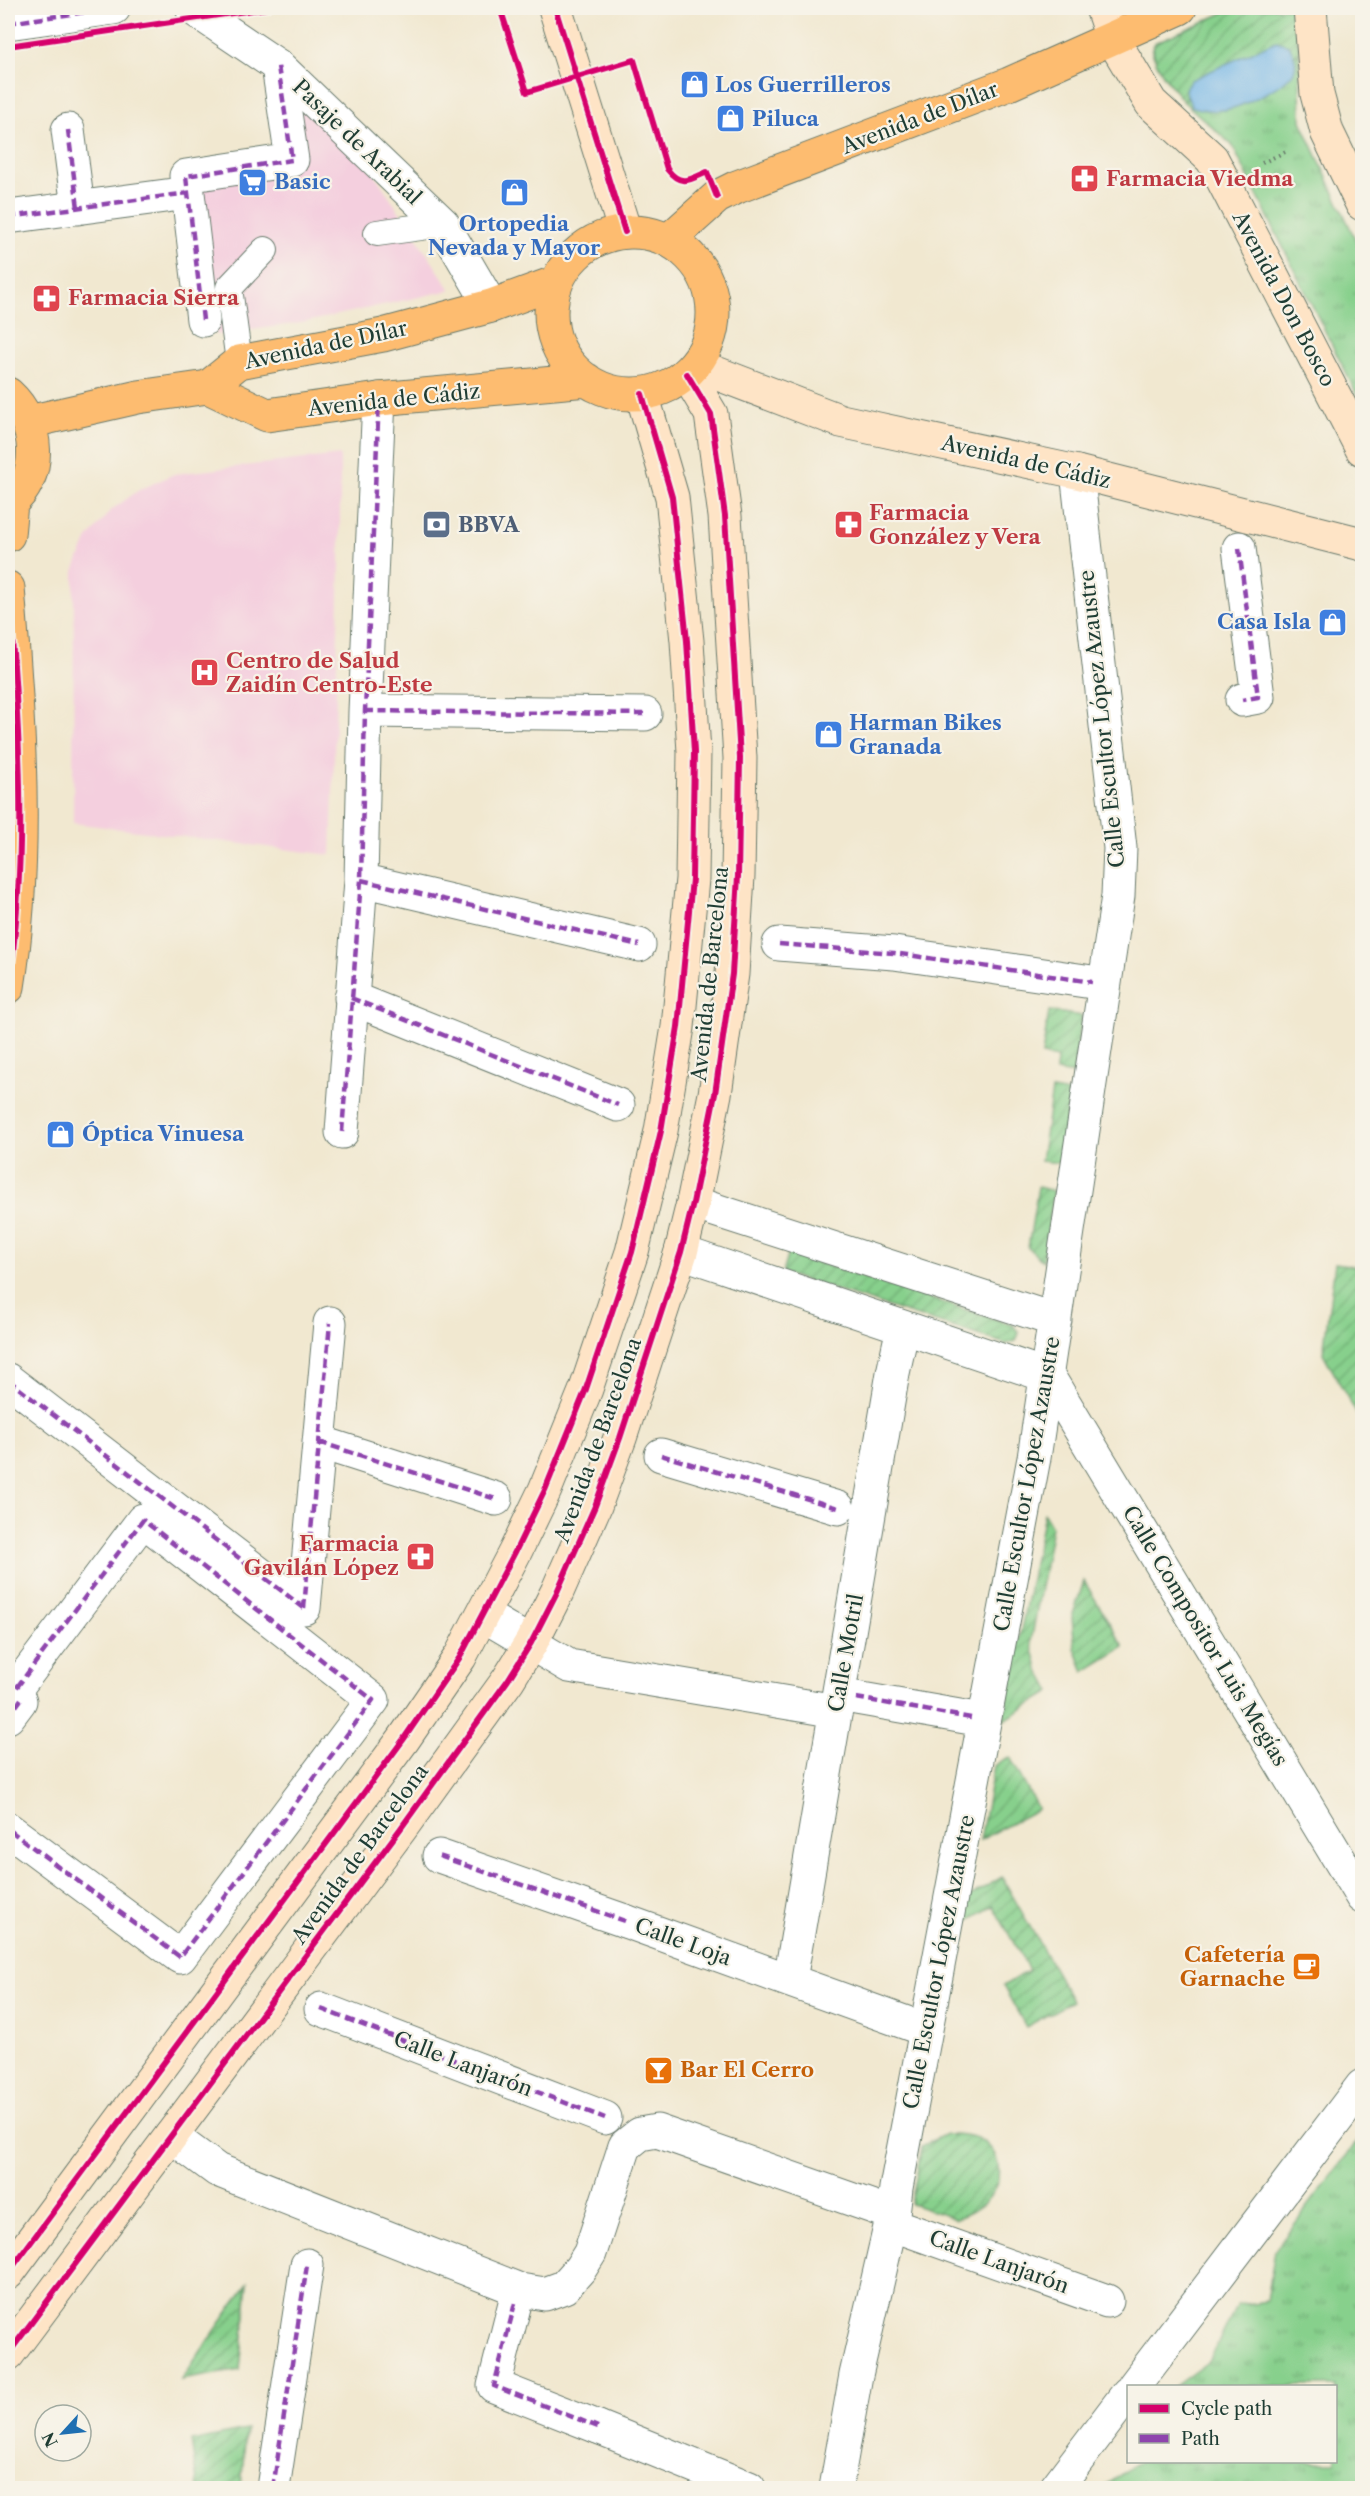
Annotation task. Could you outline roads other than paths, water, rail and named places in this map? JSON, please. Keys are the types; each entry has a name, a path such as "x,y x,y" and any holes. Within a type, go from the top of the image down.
{"main road":[{"path":"555,8 624,232"},
{"name":"Avenida Don Bosco","path":"1102,8 1112,38 1151,103 1212,159 1362,449"},
{"name":"Avenida de Dílar","path":"669,240 717,197 737,187 998,88 1180,8"},
{"path":"1310,8 1317,94 1325,122 1362,204"},
{"path":"624,232 647,233 669,240 688,254 704,273 711,296 714,320 707,344 691,369 666,387 642,394 604,389 587,380 567,361 554,336 552,309 557,282 568,263 584,247 604,237 624,232"},
{"name":"Avenida de Dílar","path":"208,387 239,362 384,334 491,306 557,282"},
{"name":"Avenida de Cádiz","path":"691,369 841,421 1077,472 1362,544"},
{"name":"Avenida de Barcelona","path":"8,2354 401,1828 508,1680 531,1643 557,1592 595,1506 681,1252 715,1094 732,974 738,876 740,758 724,504 711,414 691,369"},
{"name":"Avenida de Cádiz","path":"208,387 267,415 379,399 587,380"},
{"path":"28,422 138,397 208,387"},
{"path":"8,394 20,407 33,437 32,466 24,486 9,504 8,535"},
{"name":"Avenida de Barcelona","path":"8,2273 404,1740 460,1657 545,1490 586,1389 609,1321 632,1252 662,1131 678,1027 692,879 694,741 687,641 672,496 642,394"},
{"path":"8,588 17,693 21,832 15,945 8,987"}],"street":[{"path":"8,23 114,8"},
{"name":"Pasaje de Arabial","path":"192,8 278,66 443,224 491,306"},
{"path":"203,320 186,176 292,160 278,66"},
{"path":"68,130 78,208"},
{"path":"8,217 188,193"},
{"path":"342,1132 361,880 365,711 379,399"},
{"name":"Calle Escultor López Azaustre","path":"836,2488 856,2375 892,2219 1030,1479 1118,896 1120,848 1077,472"},
{"path":"1239,548 1258,697 1242,700"},
{"path":"365,711 645,714"},
{"path":"361,880 639,945"},
{"path":"779,944 894,953 1092,982"},
{"path":"351,998 618,1105"},
{"path":"693,1203 1055,1320"},
{"path":"681,1252 1047,1376"},
{"path":"8,1380 304,1608 330,1323"},
{"name":"Calle Motril","path":"790,1980 846,1704 893,1373 903,1327"},
{"name":"Calle Compositor Luis Megías","path":"1047,1376 1362,1897"},
{"path":"319,1442 496,1499"},
{"path":"661,1455 838,1508"},
{"path":"8,1718 20,1701 11,1695 143,1520 373,1700 180,1957 8,1828"},
{"path":"483,1615 569,1666 846,1704 971,1718"},
{"name":"Calle Loja","path":"439,1856 926,2030"},
{"name":"Calle Lanjarón","path":"321,2009 605,2118"},
{"path":"1135,2385 1362,2086"},
{"name":"Calle Lanjarón","path":"171,2136 217,2170 520,2290 545,2294 564,2287 580,2270 590,2253 625,2146 640,2134 657,2131 1107,2301"},
{"path":"273,2488 307,2265"},
{"path":"515,2303 494,2386 749,2488"},
{"path":"1056,2488 1127,2394"}],"lane":[{"path":"378,233 443,224"},
{"path":"239,362 229,288 266,250"}],"water":[{"path":"1276,41 1289,45 1293,54 1295,68 1291,76 1257,98 1233,108 1212,110 1191,106 1185,89 1191,80"}],"place":[{"name":"Los Guerrilleros","path":"694,85"},
{"name":"Piluca","path":"731,119"},
{"name":"Farmacia Viedma","path":"1085,179"},
{"name":"Basic","path":"253,182"},
{"name":"Ortopedia Nevada y Mayor","path":"514,193"},
{"name":"Farmacia Sierra","path":"47,298"},
{"name":"BBVA","path":"437,525"},
{"name":"Farmacia González y Vera","path":"848,525"},
{"name":"Casa Isla","path":"1332,622"},
{"name":"Centro de Salud Zaidín Centro-Este","path":"205,673"},
{"name":"Harman Bikes Granada","path":"828,735"},
{"name":"Óptica Vinuesa","path":"61,1134"},
{"name":"Farmacia Gavilán López","path":"420,1556"},
{"name":"Cafetería Garnache","path":"1306,1967"},
{"name":"Bar El Cerro","path":"659,2070"}]}
